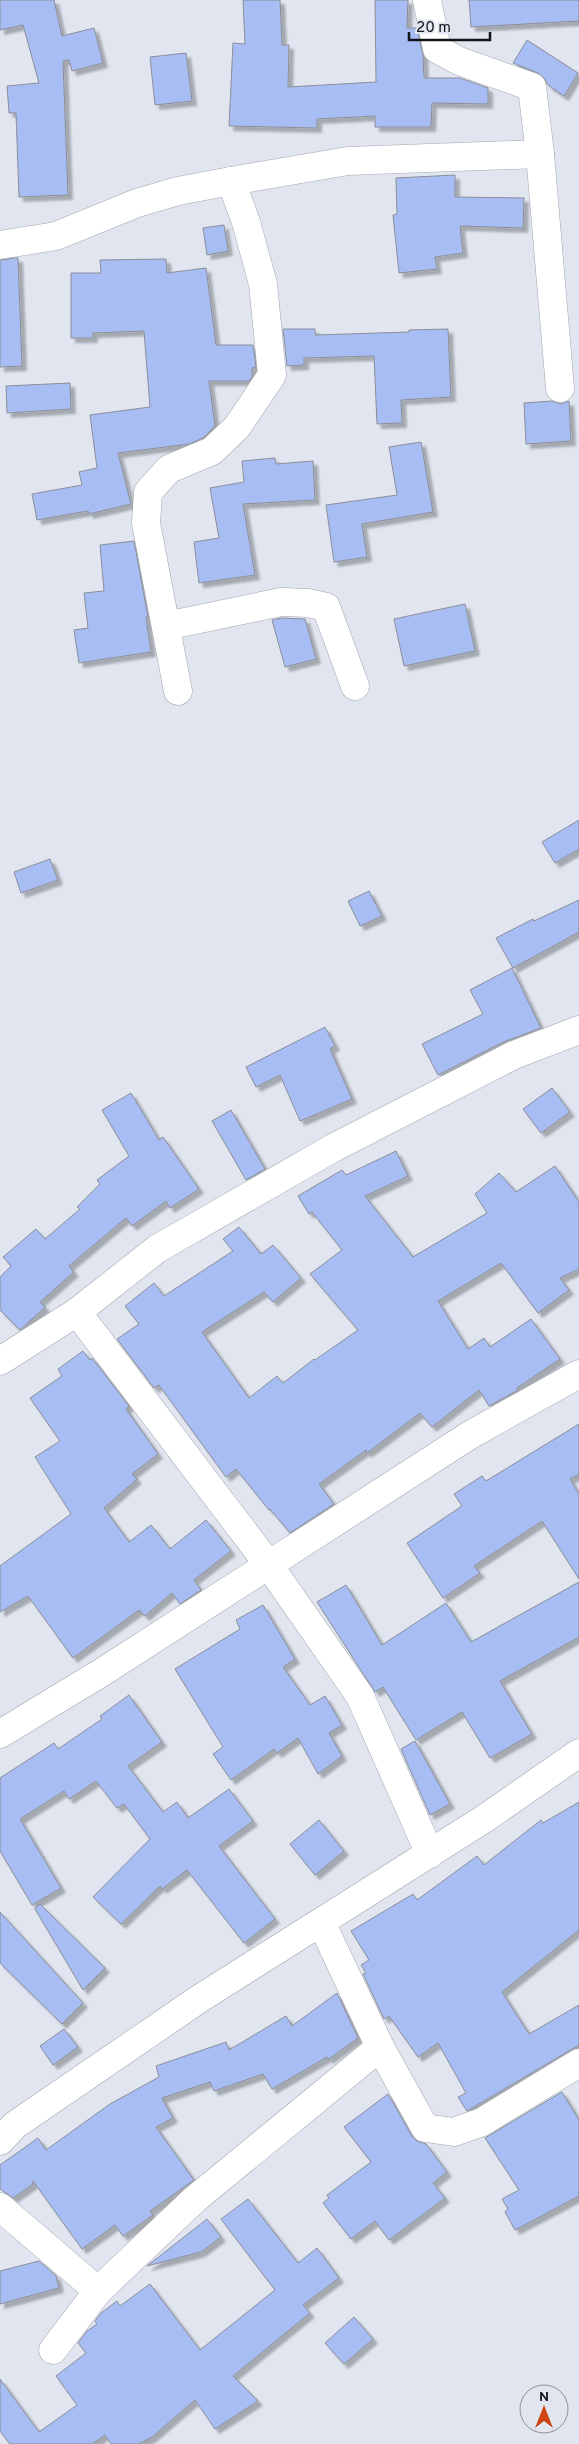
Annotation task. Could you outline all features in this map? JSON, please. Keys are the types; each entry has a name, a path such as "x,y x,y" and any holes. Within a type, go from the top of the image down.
{"street":[{"path":"427,0 437,49 459,61 532,87 540,154 560,388"},
{"path":"0,245 56,236 138,203 178,191 231,180 348,161 540,154"},
{"path":"178,691 146,523 148,492 169,469 212,451 231,433 272,375 263,284 246,222 231,180"},
{"path":"166,626 281,602 308,603 326,608 355,686"},
{"path":"0,1361 77,1312 157,1249 333,1148 514,1054 579,1030"},
{"path":"77,1312 268,1564 360,1696 430,1854"},
{"path":"0,1734 104,1671 470,1435 579,1374"},
{"path":"0,2141 15,2125 199,1999 322,1924 484,1819 579,1753"},
{"path":"322,1924 380,2047 425,2128 454,2132 482,2122 579,2063"},
{"path":"53,2350 98,2291 194,2199 380,2047"},
{"path":"0,2207 98,2291"}],"building":[{"path":"0,0 54,0 62,36 94,28 103,63 72,71 69,60 63,61 68,195 19,197 16,113 9,113 7,86 39,83 23,25 0,30"},
{"path":"243,0 280,0 282,45 289,45 288,87 376,82 375,0 408,0 407,28 417,28 423,55 424,78 460,78 488,88 488,104 432,103 431,127 375,127 375,116 317,119 317,128 229,126 233,43 245,44"},
{"path":"469,0 579,0 579,21 471,27"},
{"path":"527,40 578,73 564,96 548,85 538,73 513,63"},
{"path":"186,53 192,101 155,105 150,57"},
{"path":"455,175 455,197 524,198 523,228 460,226 463,253 435,257 437,269 399,273 393,215 397,214 396,178"},
{"path":"224,225 228,251 207,255 203,228"},
{"path":"18,258 22,366 0,367 0,260"},
{"path":"166,259 167,273 206,268 216,345 253,345 256,367 252,368 252,377 249,381 209,381 215,426 203,438 189,444 118,453 131,504 89,514 88,511 37,520 32,494 82,485 79,472 97,468 90,415 150,407 144,331 93,333 93,338 71,338 71,273 101,273 100,260"},
{"path":"283,329 315,329 315,335 448,329 451,397 401,400 402,423 377,424 374,356 304,358 304,365 287,366"},
{"path":"70,383 71,409 7,413 6,386"},
{"path":"552,401 561,404 569,401 571,441 526,444 524,403"},
{"path":"421,442 433,512 362,524 367,557 334,562 326,505 397,495 389,447"},
{"path":"275,458 276,464 313,461 315,500 243,504 255,575 199,583 194,542 219,538 210,488 244,482 242,461"},
{"path":"134,541 148,617 146,617 151,652 79,663 74,630 88,628 84,593 104,591 100,545"},
{"path":"465,604 475,651 404,666 394,619"},
{"path":"282,618 305,619 316,659 285,667 272,620"},
{"path":"579,820 579,849 555,863 542,842"},
{"path":"50,859 58,880 21,893 14,872"},
{"path":"369,891 382,916 360,926 348,901"},
{"path":"579,900 579,932 513,968 496,938 533,919 534,921"},
{"path":"512,968 541,1028 503,1042 438,1075 422,1044 483,1014 470,990"},
{"path":"325,1027 335,1046 330,1049 352,1099 300,1121 280,1075 256,1087 246,1067"},
{"path":"552,1088 570,1112 541,1133 523,1109"},
{"path":"131,1093 159,1140 163,1137 199,1189 170,1208 166,1201 132,1226 126,1218 69,1266 74,1272 40,1302 45,1307 20,1330 0,1310 0,1277 11,1266 3,1257 36,1229 45,1239 80,1209 77,1207 100,1184 97,1180 129,1156 102,1110"},
{"path":"231,1110 265,1169 246,1180 212,1121"},
{"path":"396,1151 408,1176 365,1196 413,1257 487,1213 475,1194 499,1173 516,1192 555,1166 579,1202 579,1269 560,1278 569,1290 538,1313 501,1263 438,1301 468,1349 484,1338 490,1347 531,1319 560,1359 517,1388 518,1390 489,1406 479,1390 432,1427 420,1413 367,1453 366,1450 319,1484 334,1504 290,1533 236,1469 226,1477 159,1385 154,1388 117,1339 139,1324 125,1306 154,1283 164,1296 233,1251 223,1239 239,1227 261,1254 273,1245 301,1278 273,1302 264,1292 202,1332 249,1398 277,1376 283,1383 314,1359 358,1330 310,1274 342,1250 312,1212 309,1214 298,1196 342,1170 346,1175"},
{"path":"83,1351 90,1360 92,1358 129,1406 126,1409 158,1454 132,1474 137,1479 104,1508 129,1542 151,1525 170,1549 206,1520 231,1551 194,1580 201,1590 180,1604 172,1593 145,1616 139,1610 73,1658 28,1596 0,1612 0,1566 71,1514 35,1457 60,1441 30,1398 62,1376 58,1369"},
{"path":"579,1424 579,1474 570,1479 579,1494 579,1579 542,1521 474,1566 480,1573 443,1598 407,1543 462,1506 454,1494 482,1476 486,1481"},
{"path":"579,1582 579,1637 500,1681 532,1734 490,1758 462,1712 416,1740 383,1687 375,1692 317,1602 346,1585 382,1645 446,1603 471,1642"},
{"path":"263,1605 295,1659 283,1667 310,1705 325,1696 342,1725 329,1733 342,1756 318,1774 298,1738 277,1753 274,1749 231,1780 213,1754 223,1747 175,1669 240,1629 236,1620"},
{"path":"129,1695 162,1742 128,1766 163,1812 177,1802 188,1818 229,1789 253,1821 219,1846 275,1919 244,1943 187,1870 162,1889 160,1886 121,1924 93,1897 150,1839 124,1804 117,1808 96,1781 69,1799 64,1791 20,1819 61,1888 32,1905 0,1851 0,1778 54,1743 58,1749 102,1719 100,1716"},
{"path":"415,1741 450,1804 430,1815 401,1749"},
{"path":"579,1802 579,1930 502,1992 529,2034 579,2005 579,2045 467,2111 458,2097 466,2093 438,2043 418,2057 389,2016 384,2019 363,1974 366,1973 361,1965 369,1960 351,1931 413,1894 417,1900 477,1856 484,1865 541,1820 543,1823"},
{"path":"319,1820 344,1851 315,1875 290,1844"},
{"path":"40,1904 105,1968 83,1990 35,1909"},
{"path":"0,1912 83,2003 62,2024 0,1963"},
{"path":"337,1993 358,2038 329,2059 327,2057 272,2089 263,2074 214,2091 210,2082 162,2098 173,2118 156,2127 194,2180 150,2211 153,2215 123,2236 115,2225 82,2249 33,2181 33,2184 13,2198 0,2189 0,2165 38,2138 46,2150 110,2104 159,2077 156,2066 226,2042 229,2050 286,2016 292,2026"},
{"path":"64,2029 78,2047 53,2065 40,2046"},
{"path":"562,2092 579,2120 579,2196 515,2230 505,2212 508,2209 502,2199 519,2190 485,2138"},
{"path":"388,2094 412,2136 417,2141 426,2144 447,2172 433,2183 445,2198 389,2240 375,2221 351,2239 323,2203 329,2198 327,2195 371,2162 344,2127"},
{"path":"248,2199 298,2263 317,2248 339,2278 303,2305 310,2313 233,2376 258,2401 215,2429 195,2400 152,2437 139,2444 111,2444 105,2435 92,2444 10,2444 0,2431 0,2379 39,2432 77,2405 56,2376 86,2353 78,2343 87,2331 97,2324 95,2321 101,2313 117,2301 120,2306 150,2284 200,2350 275,2290 221,2219"},
{"path":"207,2219 221,2237 201,2252 147,2266"},
{"path":"39,2261 56,2276 59,2288 0,2304 0,2271"},
{"path":"354,2317 373,2339 344,2364 325,2343"}]}
